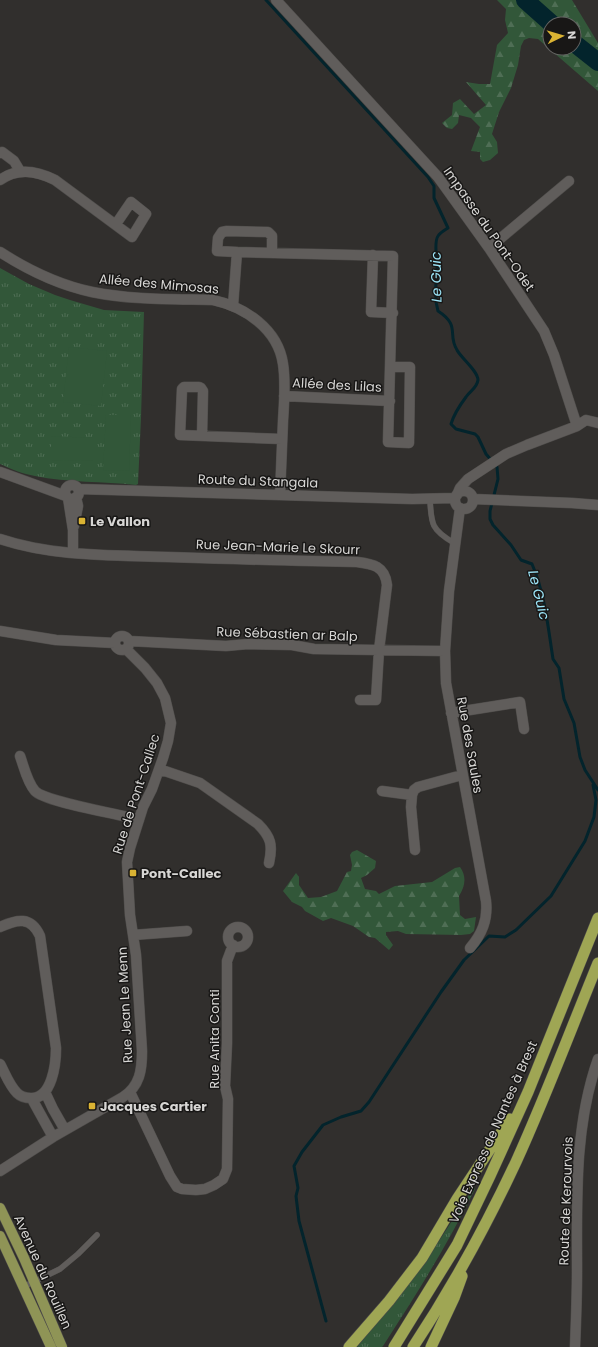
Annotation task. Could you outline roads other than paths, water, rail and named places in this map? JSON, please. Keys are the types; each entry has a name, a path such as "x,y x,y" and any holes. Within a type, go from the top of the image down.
{"highway":[{"name":"Voie Express de Nantes à Brest","path":"394,1347 457,1245 490,1176 528,1092 598,918"},
{"path":"413,1347 474,1246 516,1162 549,1086 598,963"},
{"path":"349,1347 389,1301 422,1258 457,1199 528,1092"},
{"path":"431,1347 454,1298 474,1246"}],"main road":[{"name":"Avenue du Rouillen","path":"0,1208 34,1281 62,1347"},
{"name":"Avenue du Rouillen","path":"0,1236 51,1347"},
{"path":"40,1322 50,1318"}],"street":[{"name":"Impasse du Pont-Odet","path":"276,0 438,177 489,248 533,314 551,345 577,426"},
{"path":"0,153 2,152 14,161 20,171"},
{"path":"0,180 11,173 20,171 36,172 55,180 116,224"},
{"path":"489,248 569,181"},
{"name":"Allée des Lilas","path":"272,252 272,236 268,232 222,232 218,238 217,251 393,256 393,313 388,442 409,443 410,367 391,367"},
{"name":"Allée des Mimosas","path":"0,252 38,274 91,292 141,298 213,300 242,310 258,322 269,332 275,342 280,352 285,376 280,495"},
{"path":"233,306 238,252"},
{"path":"373,255 371,312 393,313"},
{"path":"202,436 203,391 199,387 184,387 182,389 180,435 202,436 282,439"},
{"name":"Allée des Lilas","path":"284,396 390,401"},
{"path":"457,501 464,484 493,462 516,450 577,426 586,420 598,423"},
{"name":"Rue des Saules","path":"454,542 471,500 472,483 482,471"},
{"name":"Route du Stangala","path":"0,472 50,489 72,494 110,490 434,499 457,501"},
{"path":"457,501 462,492 471,500 598,505"},
{"path":"72,494 73,553"},
{"path":"457,501 468,508 471,500"},
{"name":"Rue des Saules","path":"457,501 445,650 446,683 462,775 484,884 487,910 482,931 470,948"},
{"name":"Rue Jean-Marie Le Skourr","path":"0,539 40,549 73,553 357,562 374,565 384,572 388,585 379,650 376,700 360,700"},
{"name":"Rue Sébastien ar Balp","path":"0,631 56,640 115,643 118,637 122,636 127,638 127,645 226,646 254,644 292,645 314,649 445,650"},
{"name":"Rue de Pont-Callec","path":"127,645 163,692 171,728 159,769 152,789 143,807 127,857 127,866"},
{"path":"451,713 520,702 524,729"},
{"path":"20,756 31,785 36,792 65,802 139,820"},
{"path":"159,769 200,783 258,824 264,830 271,844 272,850 269,862"},
{"path":"416,850 411,807 414,790 418,787 462,775"},
{"path":"382,791 412,795"},
{"name":"Rue Jean Le Menn","path":"127,866 130,915 137,961 142,1051 140,1074 135,1086 130,1092"},
{"path":"0,927 13,922 24,921 33,925 40,936 56,1048 56,1062 50,1084 45,1092 37,1098 25,1098 16,1092 0,1064"},
{"name":"Rue Jean Le Menn","path":"134,935 187,931"},
{"name":"Rue Anita Conti","path":"130,1092 173,1182 177,1187 188,1190 205,1189 214,1185 225,1176 227,1169 228,1148 228,1098 225,1086 227,1043 227,961 233,945"},
{"name":"Route de Kerourvois","path":"575,1347 578,1170 584,1114 590,1085 598,1059"},
{"path":"45,1092 65,1130"},
{"path":"0,1171 53,1137 130,1092"},
{"path":"32,1099 53,1137"}],"lane":[{"path":"434,499 433,523 437,532 454,542"},
{"path":"23,1287 60,1269 97,1235"}],"waterway":[{"name":"Le Guic","path":"266,0 428,177 434,186 434,198 448,228 439,235 436,243 436,296 438,311 449,321 454,344 459,353 475,373 478,380 475,387 459,406 451,424 456,429 475,434 486,454 497,467 498,479 490,511 490,519 493,525 511,545 521,560 532,564 543,599 553,659 559,668 564,699 574,723 580,757 585,770 598,790"},
{"path":"525,0 543,16"},
{"path":"582,49 598,62"},
{"path":"326,1321 299,1221 296,1196 298,1188 294,1166 302,1152 323,1125 341,1117 361,1111 369,1102 441,992 464,960 489,936 505,937 516,930 551,896 585,841 594,817 596,800 593,785"}],"place":[{"name":"Le Vallon","path":"82,521"},
{"name":"Pont-Callec","path":"133,873"},
{"name":"Jacques Cartier","path":"92,1106"}]}
